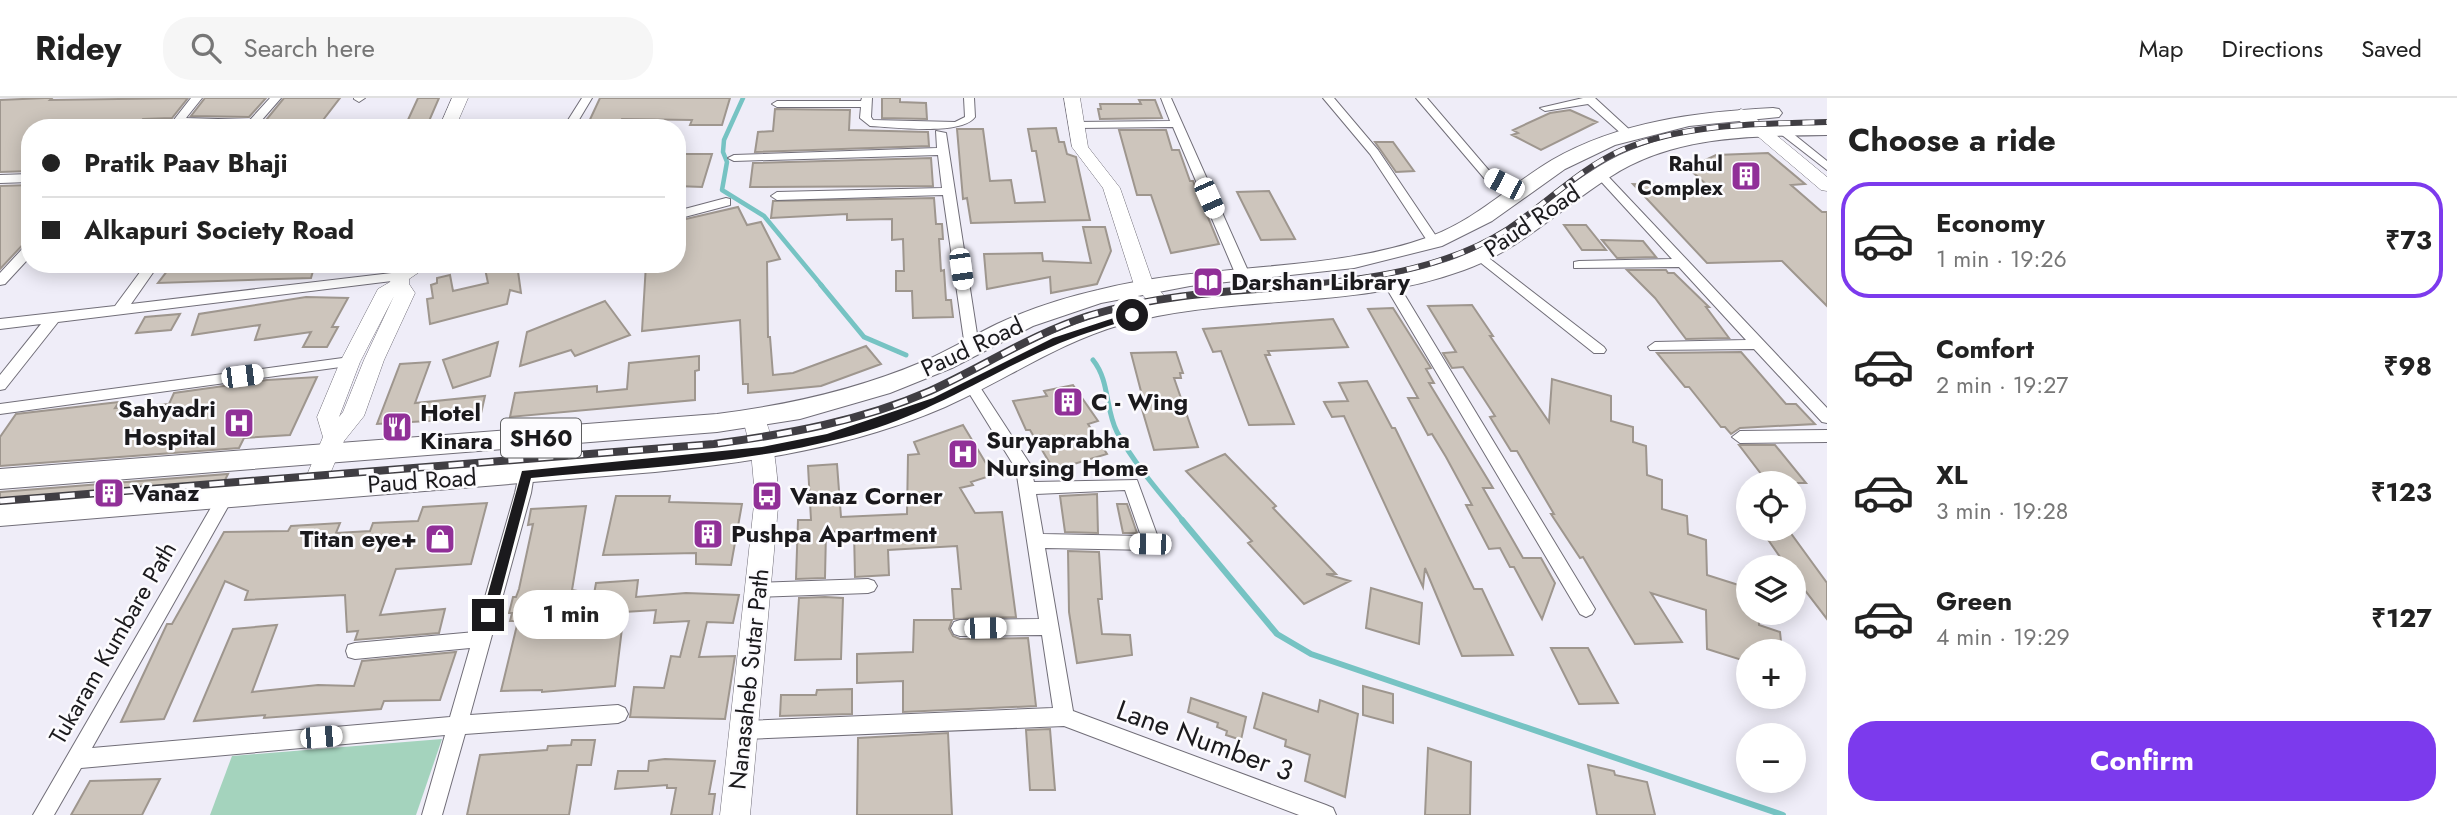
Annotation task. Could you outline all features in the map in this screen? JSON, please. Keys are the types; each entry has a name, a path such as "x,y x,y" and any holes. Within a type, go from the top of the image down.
{"main road":[{"name":"Paud Road","path":"0,479 331,445 754,419 827,403 895,382 1046,313 1144,285 1378,259 1434,242 1476,224 1569,158 1628,134 1680,121 1741,114 1827,111"},
{"name":"Paud Road","path":"0,515 526,474 762,451 866,427 937,401 1065,337 1114,319 1164,307 1391,284 1435,273 1482,256 1521,235 1600,174 1621,162 1676,143 1760,130 1827,129"}],"street":[{"path":"180,119 197,98"},
{"path":"257,119 276,98"},
{"path":"451,119 460,98"},
{"path":"467,119 475,98"},
{"path":"574,119 587,98"},
{"path":"777,104 867,101 866,120 874,124 955,125 966,122 970,117 969,98"},
{"path":"1072,98 1080,147 1111,188 1144,285 1164,307"},
{"path":"1166,98 1242,273"},
{"path":"1328,98 1374,152 1434,242"},
{"path":"1420,98 1488,176 1521,193"},
{"path":"1545,108 1589,99 1628,134"},
{"path":"1741,114 1827,186"},
{"path":"1076,125 1176,124"},
{"path":"1782,130 1827,167"},
{"path":"940,133 972,347"},
{"path":"734,158 942,151"},
{"path":"1600,174 1827,418"},
{"path":"0,179 21,178"},
{"path":"777,196 950,191"},
{"path":"686,212 726,201"},
{"path":"1482,256 1599,350"},
{"path":"0,281 21,259"},
{"path":"1579,265 1682,263"},
{"path":"120,309 146,273"},
{"path":"331,445 328,417 350,362 385,293 410,273"},
{"path":"0,324 399,281"},
{"path":"313,489 331,445 353,416 374,360 405,293 399,281"},
{"path":"1391,284 1586,609"},
{"path":"0,385 54,317"},
{"path":"1655,346 1758,344"},
{"path":"0,409 350,362"},
{"path":"745,730 1064,717 1024,468 971,385"},
{"name":"Nanasaheb Sutar Path","path":"735,815 767,496 762,451 754,419"},
{"path":"1740,438 1827,436"},
{"path":"432,815 526,474"},
{"path":"1028,488 1131,484 1152,543 1036,541"},
{"name":"Tukaram Kumbare Path","path":"43,815 226,496"},
{"path":"758,590 868,586"},
{"path":"960,628 1050,627"},
{"path":"355,651 481,639"},
{"path":"74,759 457,725 618,714"},
{"name":"Lane Number 3","path":"1064,717 1326,815"}],"green space":[{"path":"442,739 416,815 210,815 232,756"}],"building":[{"path":"188,98 172,118 21,119 21,171 0,172 0,100"},
{"path":"205,98 266,98 249,117 191,116"},
{"path":"284,98 340,98 324,119 267,119"},
{"path":"418,98 439,98 430,119 408,119"},
{"path":"600,98 730,98 722,125 690,125 692,120 686,119 590,119"},
{"path":"882,98 926,103 927,119 882,118"},
{"path":"1139,100 1155,100 1162,118 1100,119 1100,104 1141,104"},
{"path":"775,109 850,110 849,130 928,132 929,146 755,152 758,132 773,131"},
{"path":"1570,110 1597,122 1541,150 1512,135 1518,133 1513,130 1550,113"},
{"path":"1056,128 1059,142 1064,142 1067,154 1076,157 1090,220 971,223 967,198 963,199 957,129 983,129 990,181 1011,180 1015,203 1045,202 1036,151 1032,151 1028,129"},
{"path":"1119,130 1166,130 1172,150 1179,150 1219,244 1171,253 1151,195 1137,195"},
{"path":"1375,142 1393,142 1414,171 1396,172"},
{"path":"1768,153 1805,184 1791,185 1822,212 1827,212 1827,306 1782,261 1707,263 1633,184 1708,186 1688,168 1716,155"},
{"path":"686,154 712,154 702,187 686,186"},
{"path":"931,158 933,186 750,187 753,163"},
{"path":"21,185 21,247 0,269 0,186"},
{"path":"1269,191 1295,239 1261,240 1237,192"},
{"path":"934,198 936,224 942,224 943,239 939,239 941,271 944,270 946,300 951,300 953,317 913,318 912,291 896,291 896,271 904,271 903,239 892,240 892,219 847,220 847,214 771,218 773,201"},
{"path":"738,207 747,225 761,222 780,259 767,262 768,337 773,375 793,373 866,346 881,364 821,386 748,393 748,384 743,384 740,320 642,331 645,273 686,273 686,219"},
{"path":"1564,225 1586,225 1606,250 1582,250"},
{"path":"1083,227 1105,227 1111,251 1097,284 1051,293 1050,277 987,289 984,254 1042,253 1043,261 1091,263"},
{"path":"1602,240 1643,241 1656,257 1617,258"},
{"path":"1627,270 1666,270 1668,273 1674,273 1709,307 1706,307 1729,338 1686,339 1655,298"},
{"path":"166,273 312,273 311,278 158,283"},
{"path":"486,273 518,273 521,293 510,290 507,304 430,324 427,299 433,298 431,285 437,283 437,278 450,275 453,291 488,283"},
{"path":"306,297 348,298 332,327 338,327 327,347 303,347 311,332 255,340 260,325 192,335 199,314"},
{"path":"605,301 630,335 575,356 571,350 520,366 527,332"},
{"path":"1472,305 1549,422 1552,379 1611,396 1611,421 1633,427 1633,442 1646,446 1647,475 1662,480 1662,509 1687,516 1688,534 1706,540 1707,575 1736,584 1736,625 1759,625 1780,632 1781,639 1736,639 1736,658 1707,649 1706,610 1651,593 1682,642 1635,644 1583,557 1580,558 1551,514 1554,514 1517,451 1511,451 1490,417 1495,416 1463,367 1452,368 1443,353 1456,352 1428,306"},
{"path":"1393,308 1431,368 1426,369 1434,383 1429,383 1493,488 1483,488 1523,558 1541,558 1555,583 1542,619 1514,567 1510,567 1500,548 1489,549 1466,505 1472,505 1446,457 1432,434 1428,435 1408,398 1418,398 1368,309"},
{"path":"180,314 171,330 136,333 145,317"},
{"path":"1333,319 1348,347 1268,351 1270,355 1265,355 1294,424 1249,425 1221,351 1213,352 1203,329"},
{"path":"498,342 490,376 453,388 443,360"},
{"path":"1176,352 1183,373 1180,373 1181,378 1174,378 1198,447 1154,450 1139,399 1143,399 1131,353"},
{"path":"1741,352 1786,404 1796,404 1815,424 1740,428 1731,434 1725,427 1721,427 1657,353"},
{"path":"699,356 699,370 695,371 695,400 510,417 515,393 597,386 597,392 627,389 629,363"},
{"path":"430,362 415,403 485,396 480,418 377,424 400,364"},
{"path":"317,377 290,435 244,438 239,448 0,466 0,437 16,414 119,402 115,408 169,404 174,393 267,380"},
{"path":"1367,381 1392,428 1395,428 1474,589 1482,589 1513,655 1462,656 1425,568 1423,587 1344,416 1332,417 1324,402 1348,401 1339,383"},
{"path":"1073,385 1098,421 1088,424 1107,454 1054,470 1030,430 1026,430 1013,401 1047,396 1044,391"},
{"path":"963,425 993,475 960,488 975,513 1002,512 1016,617 954,619 952,589 961,589 957,546 888,550 889,575 855,577 854,531 826,532 825,578 796,579 798,520 811,520 808,466 837,464 841,517 907,514 908,455 919,454 914,442"},
{"path":"1739,445 1775,445 1796,471 1759,471"},
{"path":"1225,454 1276,506 1273,508 1336,574 1326,574 1350,581 1304,604 1248,543 1252,541 1186,471"},
{"path":"228,474 223,484 0,501 0,492"},
{"path":"1097,494 1098,533 1065,532 1060,496"},
{"path":"616,496 670,496 669,502 742,504 731,565 696,564 696,553 603,555"},
{"path":"487,503 471,564 396,569 380,615 445,609 439,633 355,640 358,631 347,632 345,595 245,600 248,591 225,581 164,719 121,722 167,624 172,624 224,532 288,531 291,526 340,523 336,533 370,531 373,523 418,521 423,507"},
{"path":"1117,504 1127,504 1137,533 1123,533"},
{"path":"586,506 572,590 594,594 596,583 638,580 636,597 686,593 739,595 733,623 707,622 699,657 735,656 725,719 630,717 634,687 664,688 671,656 680,657 689,621 654,623 656,610 624,612 615,686 542,692 501,691 518,621 510,621 512,613 509,613 513,597 516,597 519,589 533,524 528,525 531,509"},
{"path":"1769,541 1796,541 1827,583 1827,619 1806,592 1806,555 1779,555"},
{"path":"1068,551 1099,552 1102,599 1098,599 1102,634 1130,635 1132,655 1077,663 1069,612"},
{"path":"1371,588 1422,603 1419,644 1366,628"},
{"path":"799,598 843,598 841,659 795,660"},
{"path":"914,620 952,620 949,629 953,636 960,639 1028,638 1036,706 903,712 903,681 857,683 857,654 913,652"},
{"path":"277,625 252,692 318,685 354,686 362,661 456,652 440,700 384,701 381,709 194,721 233,629"},
{"path":"1551,648 1588,648 1618,703 1579,704"},
{"path":"1363,686 1393,694 1393,723 1363,715"},
{"path":"852,689 852,714 780,716 781,695 816,695 817,690"},
{"path":"1263,693 1318,712 1320,700 1358,714 1345,797 1305,781 1310,755 1285,746 1286,740 1254,728"},
{"path":"1191,698 1246,717 1241,740 1226,735 1227,731 1217,727 1218,723 1188,712"},
{"path":"1050,729 1055,790 1030,790 1026,730"},
{"path":"948,733 952,815 857,815 858,738"},
{"path":"572,740 595,740 591,765 577,765 569,815 467,815 480,755 547,750 548,746 571,745"},
{"path":"1428,748 1471,762 1470,815 1425,815"},
{"path":"649,761 715,761 709,794 715,794 712,815 671,815 676,788 667,788 667,785 615,789 618,771 648,771"},
{"path":"1588,765 1614,771 1615,775 1647,782 1655,815 1597,815"},
{"path":"160,779 142,815 71,815 90,781"}],"waterway":[{"path":"743,98 724,140 723,152 727,162 722,190 764,216 822,286"},
{"path":"821,285 864,337 906,355"},
{"path":"1093,360 1102,377 1117,432 1140,467 1183,521"},
{"path":"1182,520 1277,634 1311,654 1783,815"}],"railway":[{"path":"1288,286 1402,271 1457,254 1508,229 1577,176 1606,158 1646,141 1723,127 1827,122"},
{"path":"0,501 714,444 769,436 878,411 950,382 1047,332 1088,316 1169,298 1308,285"}],"place":[{"name":"Rahul Complex","path":"1746,176"},
{"name":"Darshan Library","path":"1208,282"},
{"name":"C - Wing","path":"1068,402"},
{"name":"Sahyadri Hospital","path":"239,423"},
{"name":"Hotel Kinara","path":"397,427"},
{"name":"Suryaprabha Nursing Home","path":"963,454"},
{"name":"Vanaz","path":"109,493"},
{"name":"Vanaz Corner","path":"767,496"},
{"name":"Pushpa Apartment","path":"708,534"},
{"name":"Titan eye+","path":"440,539"}],"route":[{"path":"488,615 526,474 762,451 827,438 937,401 1056,341 1132,315"}]}
